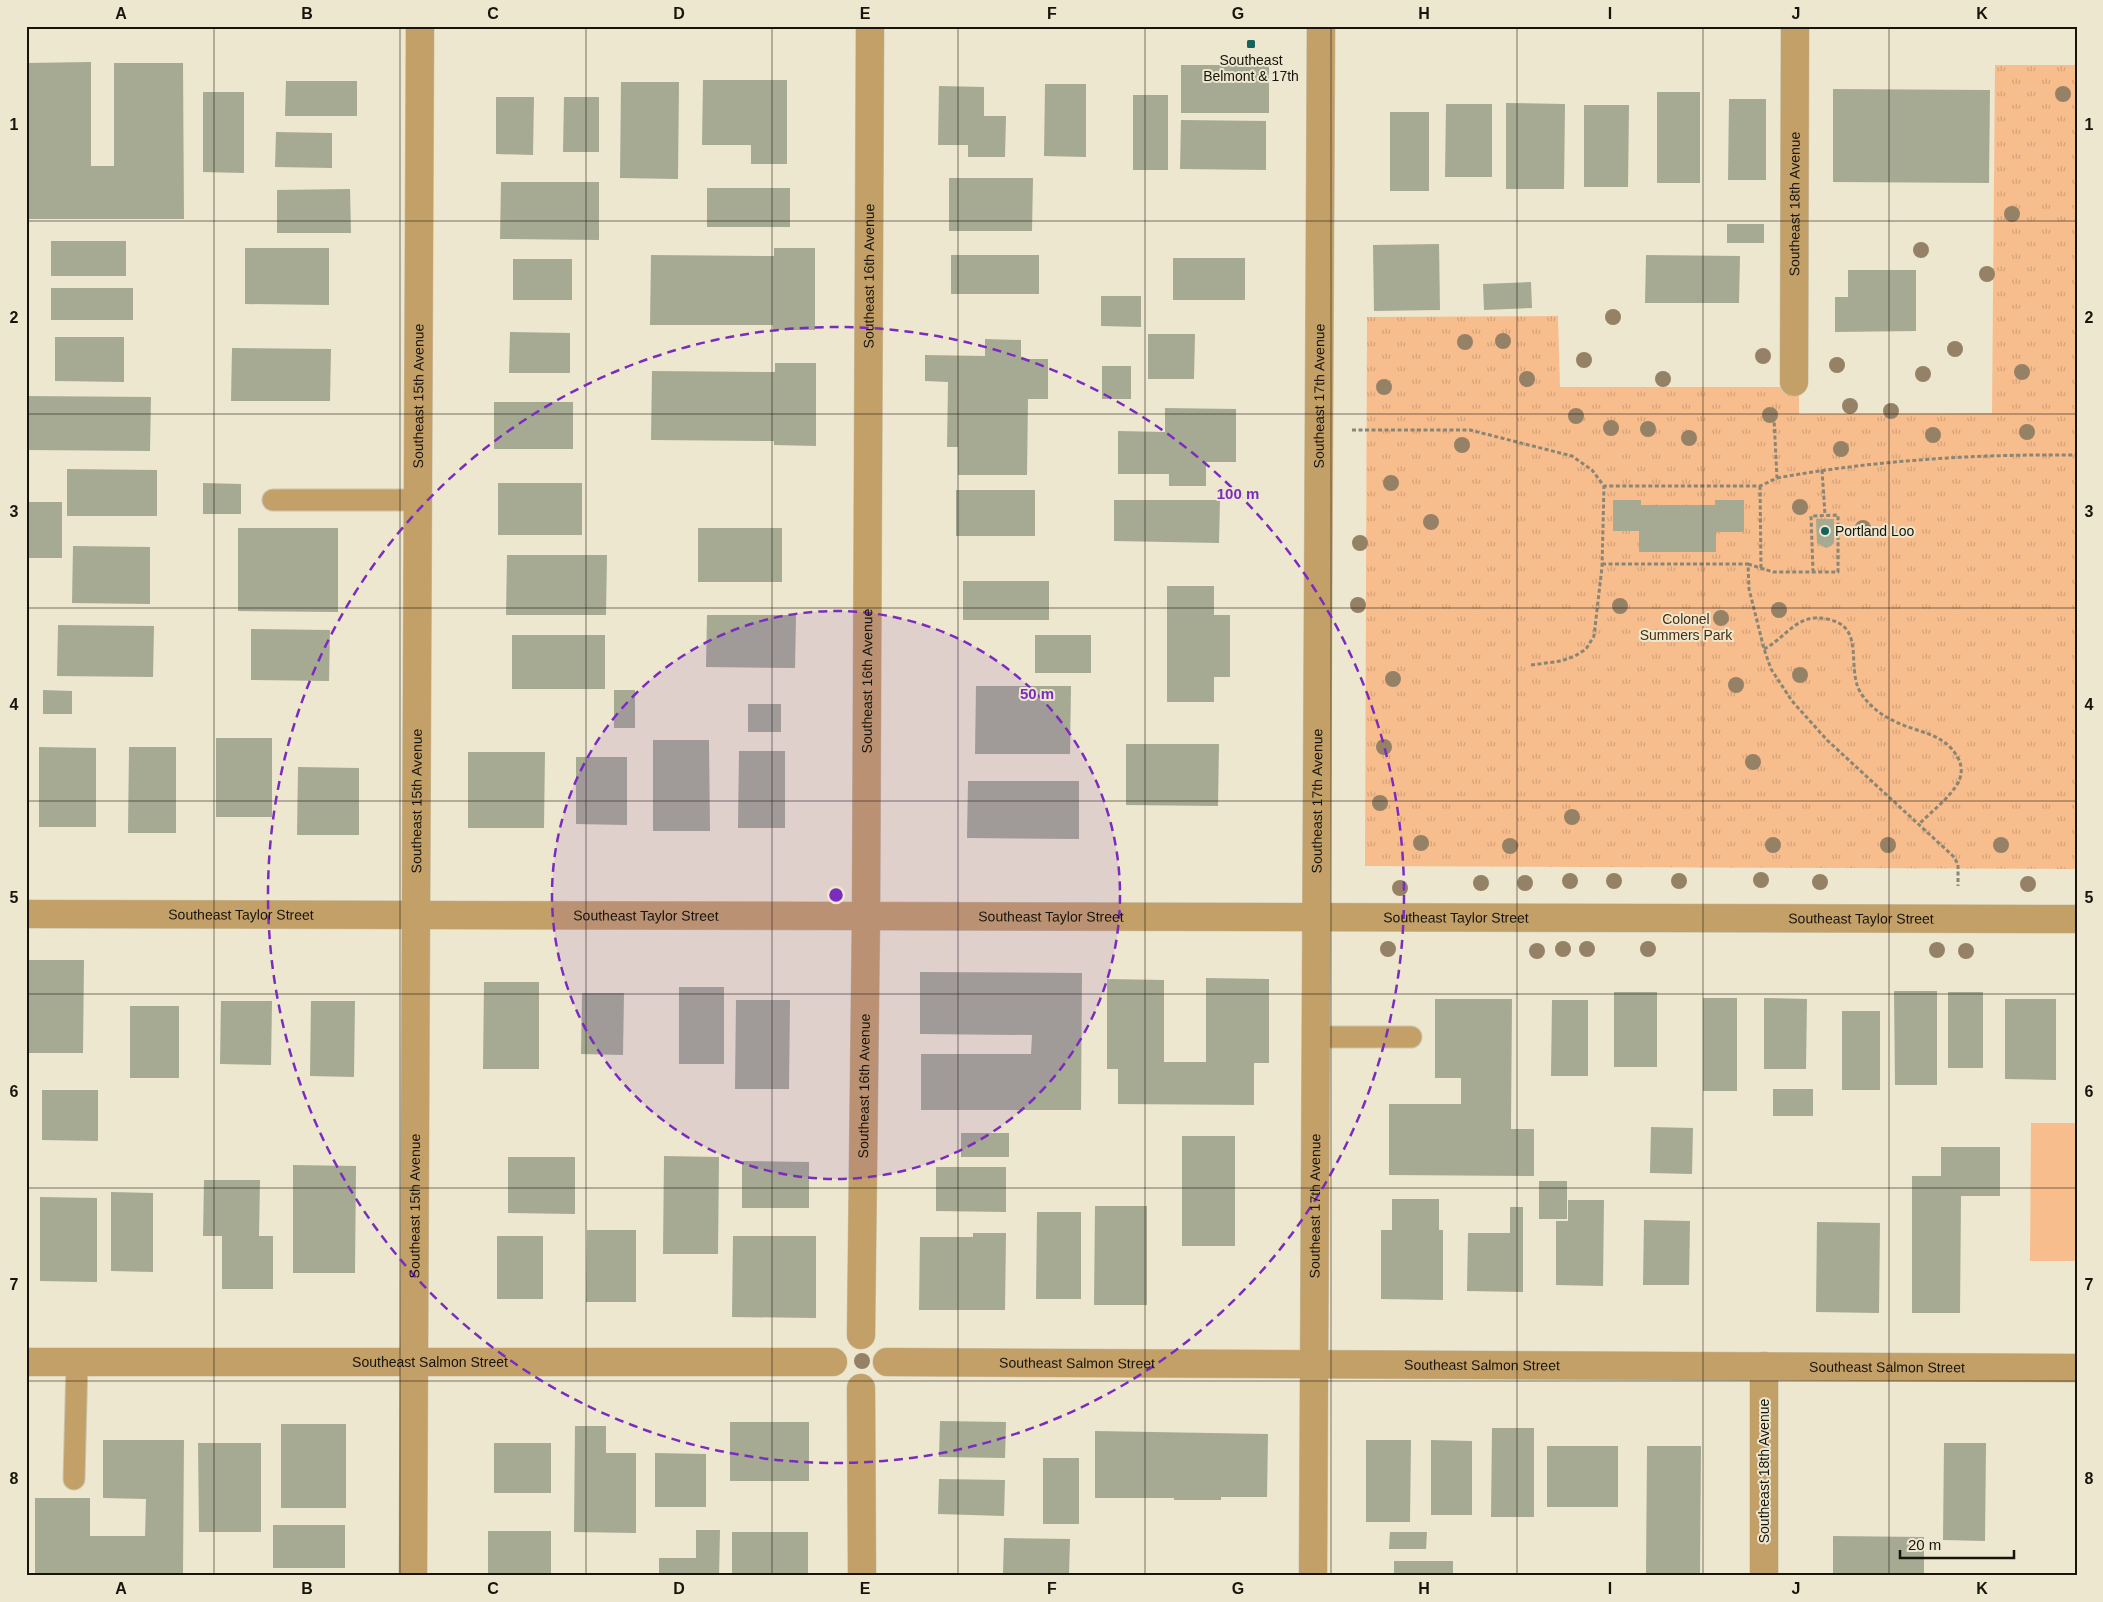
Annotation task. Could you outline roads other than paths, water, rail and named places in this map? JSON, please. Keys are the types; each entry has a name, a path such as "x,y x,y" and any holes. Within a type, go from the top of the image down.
{"street":[{"name":"Southeast 15th Avenue","path":"413,1576 420,26"},
{"name":"Southeast 16th Avenue","path":"861,1335 866,916 870,26"},
{"name":"Southeast 17th Avenue","path":"1314,1576 1321,26"},
{"name":"Southeast 18th Avenue","path":"1794,382 1795,26"},
{"name":"Southeast Taylor Street","path":"26,914 2077,919"},
{"path":"861,1335 876,1341 882,1347 887,1362 882,1377 876,1383 861,1388 852,1388 838,1378 834,1371 833,1362 838,1345 852,1336 861,1335"},
{"name":"Southeast Salmon Street","path":"26,1362 833,1362"},
{"name":"Southeast Salmon Street","path":"887,1362 2077,1368"},
{"name":"Southeast 18th Avenue","path":"1764,1366 1764,1576"},
{"path":"861,1388 862,1576"}],"lane":[{"path":"273,500 418,500"},
{"path":"1316,1037 1411,1037"},
{"path":"74,1479 77,1362"}],"place":[{"name":"Southeast Belmont & 17th","path":"1251,44"},
{"name":"Portland Loo","path":"1825,531"}],"park label":[{"name":"Colonel Summers Park","path":"1686,628"}]}
